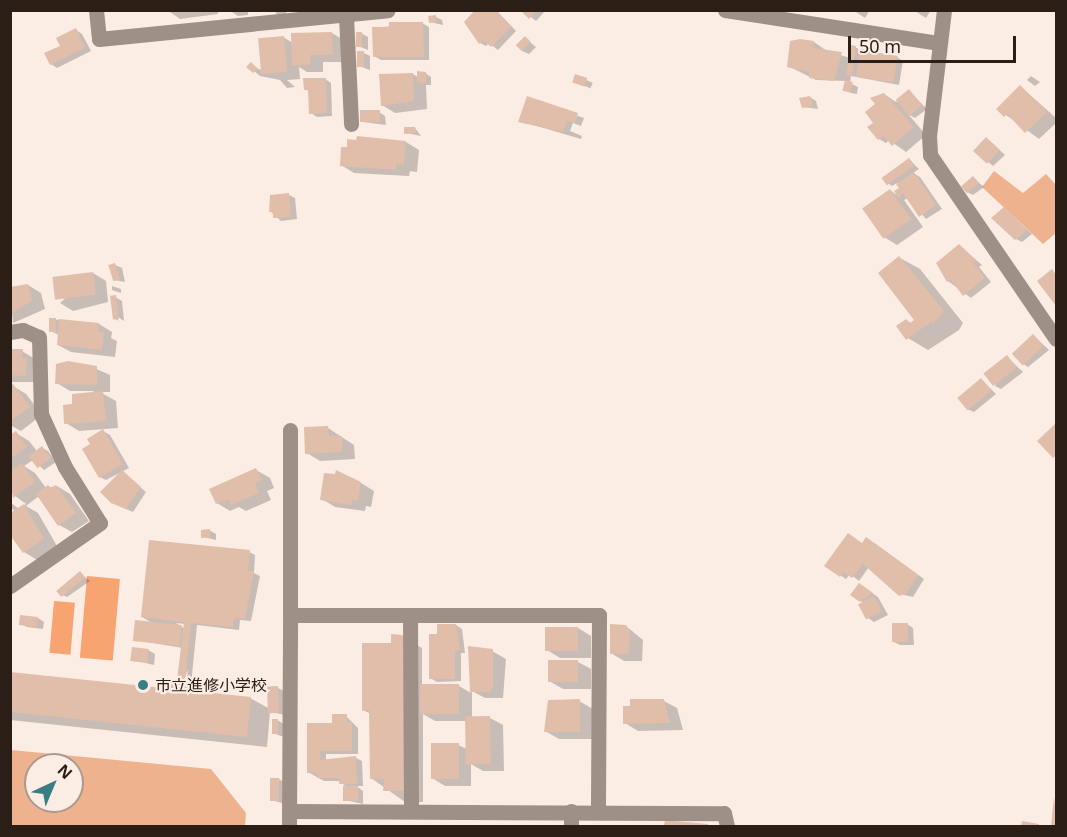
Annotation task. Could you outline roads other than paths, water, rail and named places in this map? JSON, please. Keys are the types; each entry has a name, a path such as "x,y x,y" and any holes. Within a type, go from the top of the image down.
{"street":[{"path":"96,10 99,39 388,10"},
{"path":"725,10 939,43"},
{"path":"944,10 939,43 930,155 1056,339"},
{"path":"346,16 351,124"},
{"path":"10,332 22,330 39,337 41,414 65,467 100,523 10,586"},
{"path":"290,430 289,819 411,811 598,810 724,813 728,826"},
{"path":"290,615 599,615 598,810"},
{"path":"410,615 411,811"},
{"path":"571,811 571,826"}],"place":[{"name":"市立進修小学校","path":"143,685"}]}
